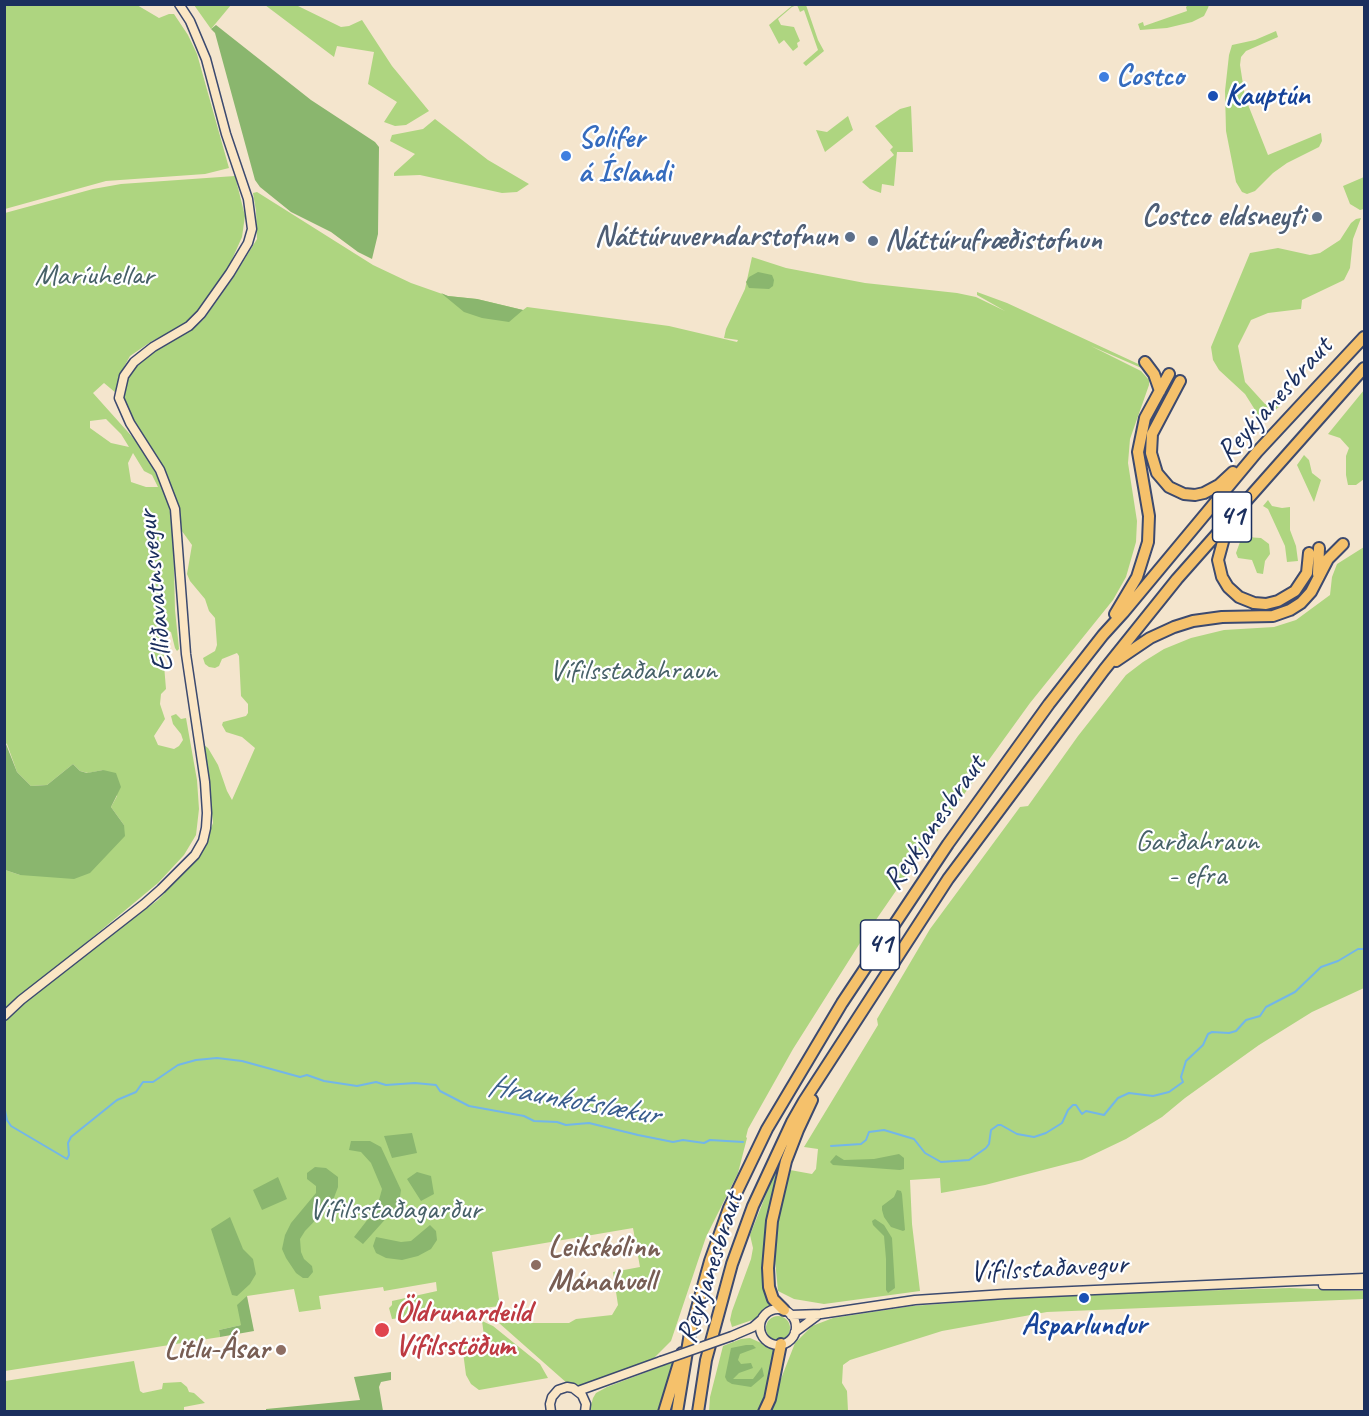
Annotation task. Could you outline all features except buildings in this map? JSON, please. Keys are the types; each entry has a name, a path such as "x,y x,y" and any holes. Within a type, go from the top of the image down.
{"highway":[{"name":"Reykjanesbraut","path":"677,1412 690,1333 710,1261 729,1208 767,1129 858,978 928,874 1043,713 1103,635 1257,452 1365,337"},
{"path":"1145,362 1154,374 1160,391"},
{"name":"Reykjanesbraut","path":"698,1412 706,1360 732,1264 753,1206 792,1122 955,869 1104,670 1177,579 1365,368"},
{"path":"1103,635 1137,577 1148,542 1149,516 1138,452 1145,418 1169,374"},
{"path":"1180,381 1155,427 1150,448 1153,463 1163,482 1184,494 1204,493 1219,485 1287,414 1305,400"},
{"path":"1231,519 1220,550 1219,568 1228,587 1244,600 1266,604 1288,596 1304,579 1309,553"},
{"path":"1104,670 1150,638 1193,621 1282,614 1301,603 1316,583 1329,559 1343,544"},
{"path":"1316,583 1319,548"},
{"path":"787,1312 773,1299 769,1287 772,1221 786,1161 818,1082"},
{"path":"664,1412 677,1365 690,1333"},
{"path":"764,1412 770,1400 781,1344"}],"main road":[{"name":"Elliðavatnsvegur","path":"4,1016 161,889 195,855 206,828 204,774 182,610 175,509 160,470 130,423 119,398 124,376 134,362 153,347 189,326 201,314 248,243 252,229 248,199 226,134 206,59 190,21 179,4"},
{"name":"Vífilsstaðavegur","path":"542,1412 550,1408 555,1393 562,1388 573,1388 578,1391 742,1333 773,1310 821,1314 915,1300 1005,1294 1365,1278"},
{"name":"Vífilsstaðavegur","path":"1281,1283 1365,1285"},
{"path":"787,1312 795,1323 795,1332"},
{"name":"Vífilsstaðavegur","path":"742,1333 763,1337 771,1343 781,1344 790,1340 795,1332 821,1314"},
{"path":"762,1320 760,1325 763,1337"},
{"name":"Vífilsstaðavegur","path":"585,1399 600,1384"},
{"path":"578,1391 585,1399 585,1412"}],"green space":[{"path":"5,4 137,5 159,18 174,14 197,54 229,168 205,174 106,181 5,209"},
{"path":"794,4 806,5 824,51 806,66 803,63 818,50 804,10 800,12 797,5 778,19 781,25 794,27 800,41 797,43 798,47 793,51 784,40 779,44 769,25"},
{"path":"1189,4 1209,5 1204,16 1192,22 1167,28 1140,30 1138,24 1143,22 1144,26 1187,11 1186,7"},
{"path":"194,5 231,5 211,29"},
{"path":"265,5 296,5 341,27 362,20 392,66 429,111 406,125 395,126 384,122 397,102 368,84 374,52 337,46 334,57"},
{"path":"216,25 311,100 375,142 379,147 378,234 372,259 358,252 331,232 291,212 260,187 255,180 215,33 211,29"},
{"path":"1276,31 1278,37 1246,51 1241,57 1240,65 1245,97 1268,155 1321,133 1322,141 1319,147 1287,163 1255,191 1247,194 1242,192 1236,182 1226,131 1225,91 1229,55 1232,45 1255,40"},
{"path":"911,106 913,152 897,152 894,186 882,184 881,193 870,189 862,182 894,155 890,150 893,147 875,126 900,109"},
{"path":"848,116 853,130 825,152 816,130 827,132"},
{"path":"435,119 488,160 529,184 517,192 502,193 420,175 394,176 394,173 415,154 390,141 392,135 423,129"},
{"name":"Maríuhellar","path":"235,176 245,216 242,237 230,264 199,312 183,326 152,341 130,356 119,376 116,393 104,383 93,393 136,441 152,466 168,500 173,531 175,610 179,649 177,651 175,648 171,632 168,631 166,634 167,647 162,660 166,689 161,694 160,704 165,719 154,736 158,745 174,749 183,740 171,716 176,714 181,719 186,718 197,780 199,809 196,835 184,855 158,883 5,1010 5,870 20,875 124,825 111,807 117,796 103,770 88,773 80,771 73,764 47,785 31,786 17,772 5,743 5,213 93,189 121,184","holes":["106,419 121,434 129,447 111,443 90,428 90,421","133,453 144,471 152,475 158,487 146,487 131,482 128,463"]},
{"path":"1364,177 1364,209 1360,210 1350,204 1343,186"},
{"name":"Vífilsstaðahraun","path":"257,192 373,265 411,283 448,296 477,299 523,310 527,307 669,326 737,342 738,340 724,338 745,289 752,257 786,268 865,283 976,297 1005,311 977,295 977,292 1007,303 1147,368 1146,370 1091,346 1141,371 1149,380 1130,439 1128,463 1137,521 1136,542 1126,577 1113,600 1030,703 931,840 860,943 793,1049 748,1129 738,1173 706,1237 671,1341 652,1360 580,1387 568,1384 499,1323 569,1323 576,1319 612,1315 618,1305 613,1272 640,1267 633,1228 492,1252 500,1306 392,1319 389,1308 392,1301 437,1291 436,1282 384,1291 383,1287 319,1296 321,1309 299,1312 294,1289 247,1296 241,1325 219,1330 220,1337 5,1371 5,1019 33,993 158,900 197,857 213,823 204,745 218,765 232,800 255,748 242,737 226,732 222,725 223,722 246,716 248,713 248,704 241,696 239,656 237,653 222,659 219,666 215,668 205,664 203,658 215,651 217,645 215,618 187,574 192,545 179,527 178,512 121,401 126,373 151,350 195,327 204,319 233,278 257,239 253,193"},
{"path":"1361,218 1353,239 1350,268 1344,280 1302,300 1301,309 1268,313 1251,320 1238,346 1245,382 1265,404 1280,406 1262,421 1245,394 1219,370 1213,360 1211,347 1250,253 1278,248 1310,255 1320,253 1340,240 1351,223"},
{"path":"758,272 772,275 773,286 769,289 749,288 746,282 749,277"},
{"path":"441,293 523,310 509,322 482,318 464,312"},
{"path":"1364,390 1364,479 1356,485 1348,485 1346,456 1349,448 1340,438 1328,434"},
{"path":"1304,455 1309,460 1312,473 1321,480 1314,502 1297,465"},
{"path":"1268,500 1272,506 1290,507 1290,530 1296,546 1298,561 1287,562 1285,546 1268,509 1263,506"},
{"path":"1246,537 1261,538 1269,544 1270,554 1265,561 1263,574 1257,573 1252,560 1238,558 1236,553 1240,542"},
{"name":"Garðahraun - efra","path":"1364,547 1364,988 1312,1012 1259,1045 1162,1117 1126,1139 1082,1160 985,1185 941,1193 940,1178 910,1180 912,1224 920,1291 824,1304 794,1299 778,1291 774,1250 778,1209 785,1178 790,1170 812,1174 816,1169 818,1149 804,1147 878,1025 877,1019 930,929 1020,807 1028,806 1078,736 1126,675 1143,662 1164,649 1191,638 1224,630 1274,627 1296,620 1330,595 1332,577 1337,564"},
{"path":"4,743 17,772 31,786 47,785 73,764 80,771 87,773 103,770 116,773 121,787 111,807 124,825 125,836 90,873 74,879 20,875 5,870"},
{"path":"412,1133 417,1153 392,1158 384,1136"},
{"path":"351,1141 370,1141 381,1147 401,1190 399,1204 363,1244 354,1237 372,1214 382,1189 371,1163 361,1152 349,1150"},
{"path":"899,1154 904,1158 904,1169 900,1170 833,1165 830,1162 836,1155 844,1160 874,1159"},
{"path":"780,1159 783,1160 769,1299 771,1306 758,1318 732,1327 730,1320 732,1311 751,1259 753,1248 750,1235"},
{"path":"315,1167 326,1168 338,1177 338,1187 332,1203 300,1239 301,1252 304,1259 312,1266 313,1272 308,1278 303,1278 296,1273 282,1249 291,1223 316,1193 316,1186 307,1179 307,1173"},
{"path":"417,1172 431,1176 434,1194 421,1201 407,1179"},
{"path":"278,1177 287,1199 262,1210 253,1190"},
{"path":"897,1190 902,1194 905,1230 903,1231 891,1227 882,1210 882,1206 894,1197"},
{"path":"230,1217 243,1249 253,1259 256,1274 250,1284 237,1296 232,1295 211,1229"},
{"path":"875,1219 884,1225 892,1238 895,1288 888,1293 884,1236 873,1225 872,1221"},
{"path":"430,1225 436,1231 437,1240 431,1249 418,1256 402,1260 386,1258 376,1253 373,1246 376,1237 401,1242 411,1241"},
{"path":"1290,1288 1364,1291 1364,1299 1047,1312 942,1331 850,1360 843,1365 842,1383 847,1391 848,1411 768,1412 795,1343 812,1326 833,1318 912,1306 1058,1295"},
{"path":"247,1296 254,1331 220,1337 219,1330 241,1325 237,1305"},
{"path":"778,1316 786,1320 790,1328 786,1336 778,1340 770,1336 766,1328 770,1320"},
{"path":"482,1321 493,1326 540,1364 548,1378 479,1390 471,1384 466,1375 463,1352 465,1346 485,1343"},
{"path":"750,1338 777,1350 769,1389 761,1411 709,1412 710,1397 723,1346"},
{"path":"753,1345 756,1348 740,1354 738,1360 741,1364 751,1363 753,1368 739,1373 733,1379 753,1379 762,1367 764,1376 751,1387 732,1384 725,1377 731,1348"},
{"path":"134,1361 140,1391 143,1393 162,1389 163,1383 181,1382 189,1392 194,1393 205,1403 184,1407 184,1412 5,1411 5,1381"},
{"path":"673,1362 658,1411 589,1412 596,1393"},
{"path":"391,1372 391,1380 381,1382 379,1387 383,1411 266,1411 266,1409 360,1400 354,1377"}],"waterway":[{"name":"Hraunkotslækur","path":"831,1146 861,1144 866,1140 869,1132 884,1130 914,1139 925,1153 941,1162 969,1160 986,1148 989,1144 991,1130 998,1125 1017,1134 1034,1137 1062,1123 1073,1105 1076,1105 1082,1114 1086,1111 1104,1115 1118,1098 1129,1093 1153,1096 1169,1092 1183,1082 1181,1077 1186,1061 1203,1045 1208,1034 1236,1031 1246,1020 1260,1016 1266,1007 1295,992 1321,967 1338,961 1358,949 1364,949"},
{"name":"Hraunkotslækur","path":"4,1106 11,1126 67,1159 68,1143 71,1137 117,1100 136,1092 143,1082 153,1082 178,1065 217,1058 242,1061 300,1077 307,1075 324,1081 357,1086 376,1082 386,1085 415,1083 436,1085 440,1091 469,1106 524,1116 534,1121 557,1122 566,1125 589,1123 673,1142 683,1140 704,1143 710,1140 743,1142"}],"place":[{"name":"Costco","path":"1104,77"},
{"name":"Kauptún","path":"1213,96"},
{"name":"Solifer á Íslandi","path":"566,156"},
{"name":"Costco eldsneyti","path":"1317,217"},
{"name":"Náttúruverndarstofnun","path":"850,237"},
{"name":"Náttúrufræðistofnun","path":"873,241"},
{"name":"Leikskólinn Mánahvoll","path":"536,1265"},
{"name":"Asparlundur","path":"1084,1298"},
{"name":"Öldrunardeild Vífilsstöðum","path":"382,1330"},
{"name":"Litlu-Ásar","path":"281,1350"}],"park label":[{"name":"Vífilsstaðagarður","path":"395,1210"}]}
